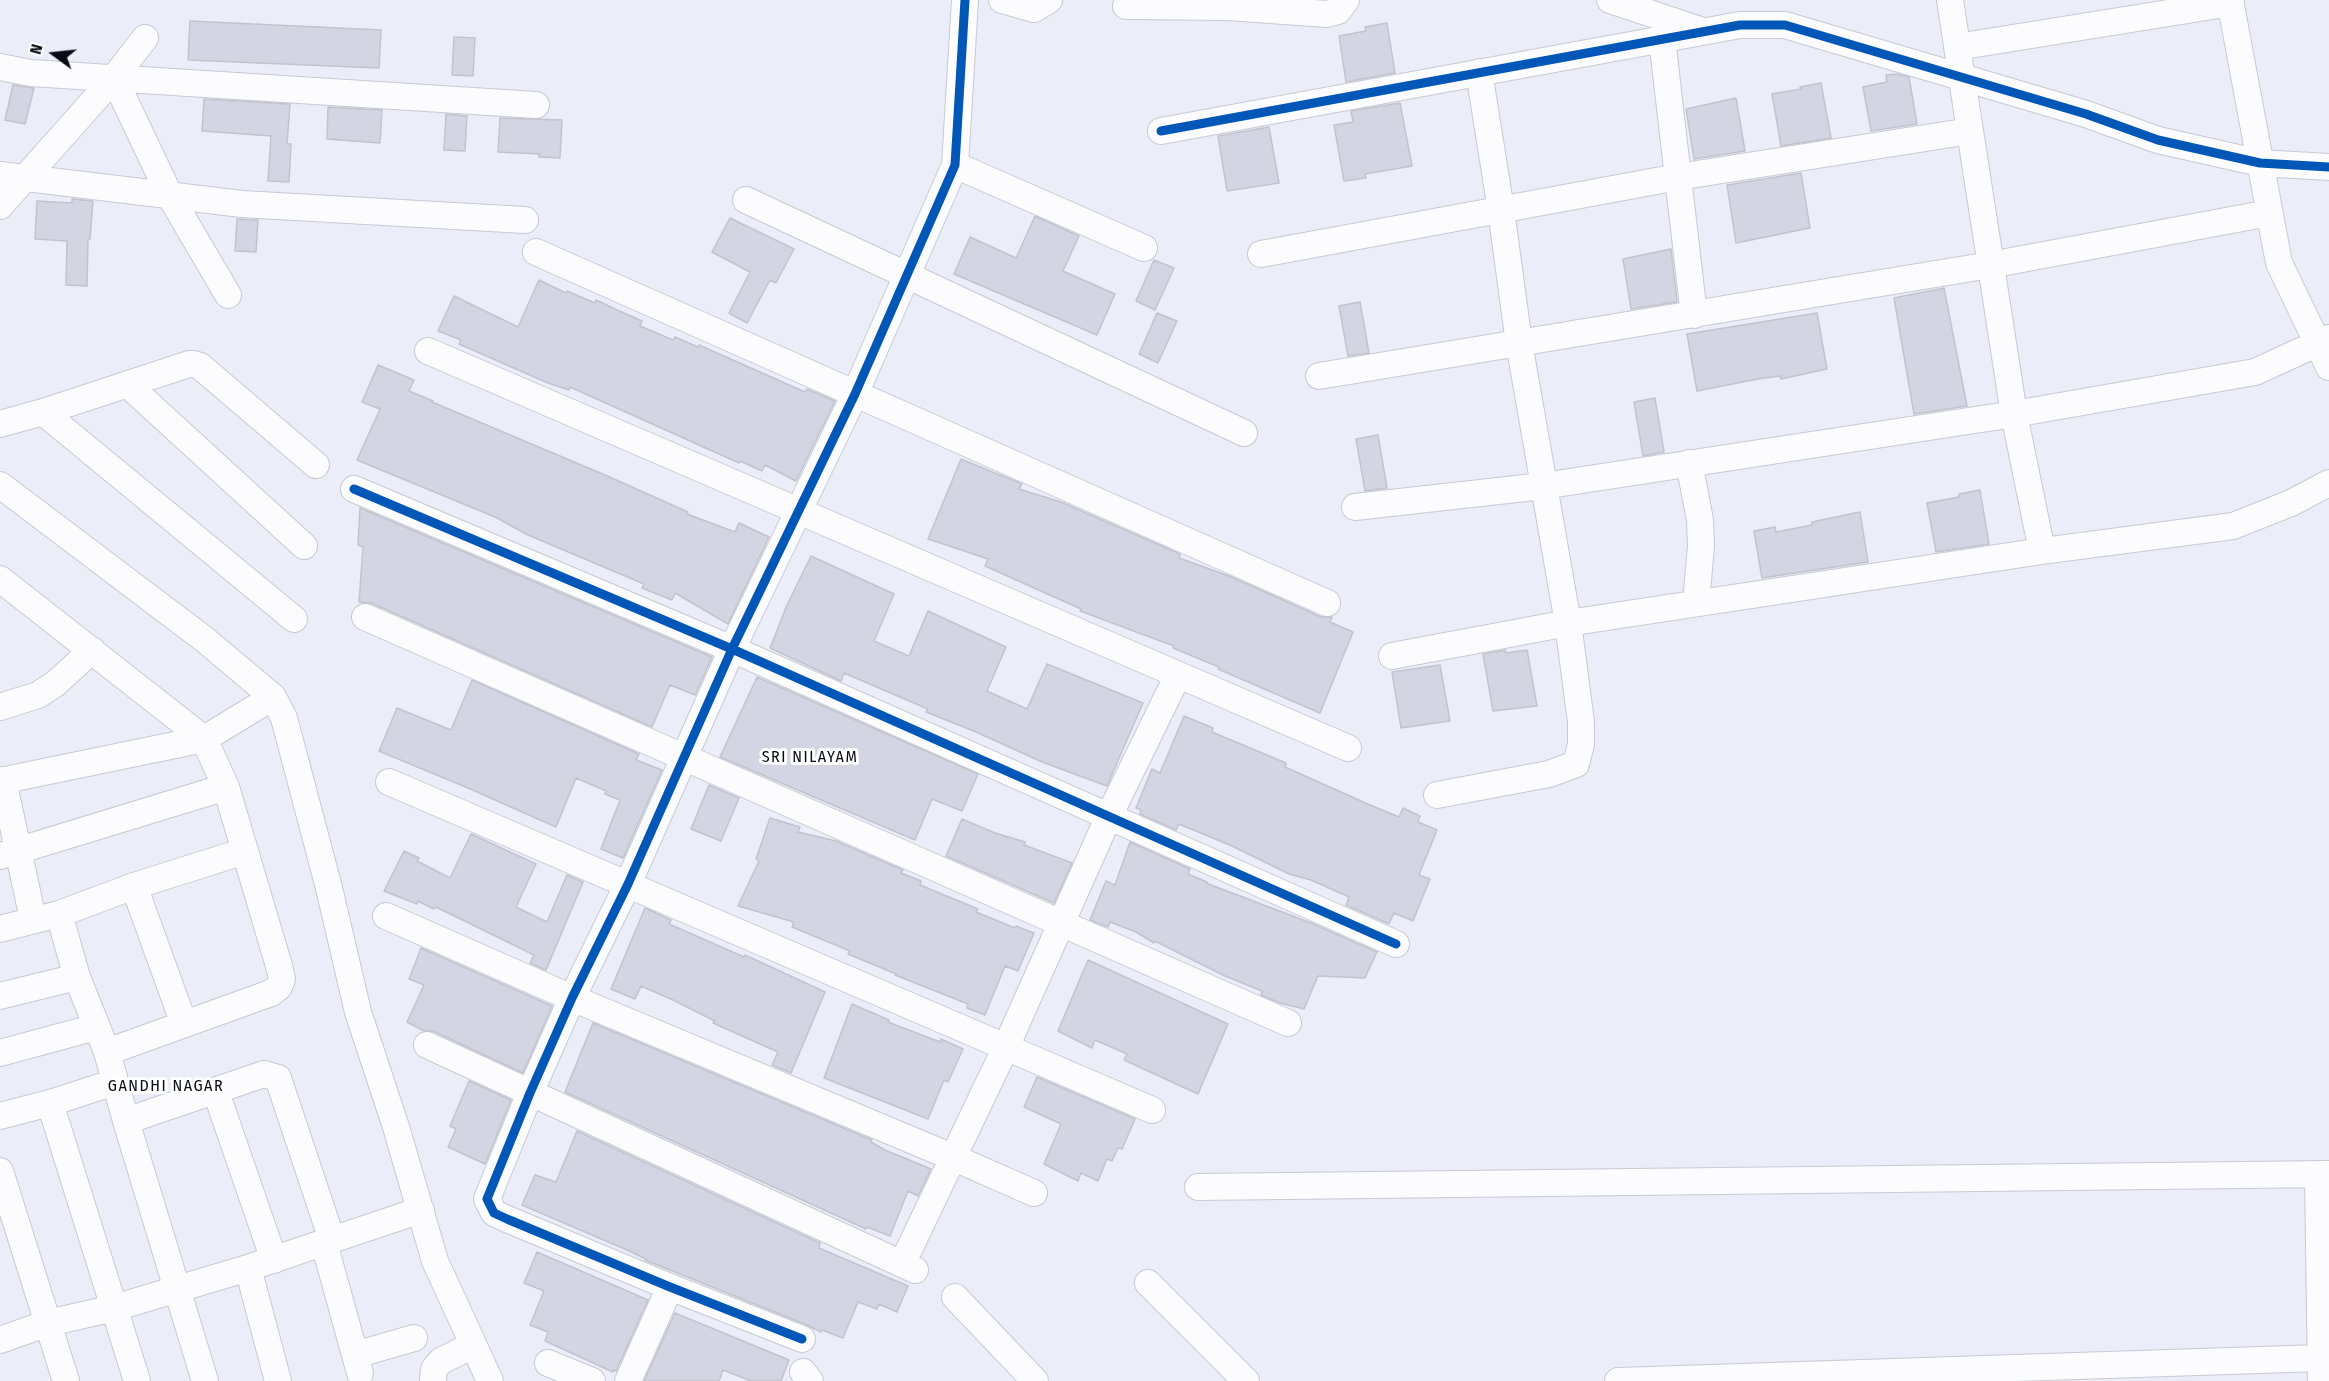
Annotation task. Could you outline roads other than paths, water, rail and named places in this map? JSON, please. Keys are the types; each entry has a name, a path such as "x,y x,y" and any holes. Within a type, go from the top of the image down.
{"street":[{"path":"802,1339 670,1287 494,1213 487,1199 530,1093 572,999 628,884 732,649 855,394 955,165 965,0"},
{"path":"1002,0 1034,9 1049,0"},
{"path":"1126,6 1228,4 1327,14 1338,11 1346,0"},
{"path":"1610,0 1704,31"},
{"path":"1950,0 2014,414 2042,551"},
{"path":"1957,47 2231,2 2279,262 2323,340 2329,367"},
{"path":"1161,130 1704,31 1740,25 1785,25 2086,114 2158,141 2260,162 2329,167"},
{"path":"0,206 114,78 146,38"},
{"path":"1662,39 1694,315"},
{"path":"0,67 31,73 536,105"},
{"path":"1437,795 1550,774 1576,765 1581,744 1581,722 1568,623 1519,343 1479,72"},
{"path":"114,78 170,196 228,295"},
{"path":"1262,254 1678,177 1970,131"},
{"path":"955,165 1144,248"},
{"path":"0,175 242,204 525,220"},
{"path":"746,200 1244,433"},
{"path":"1319,376 1990,265 2270,213"},
{"path":"536,252 1327,603"},
{"path":"1354,507 1543,486 2014,414 2255,372 2323,340"},
{"path":"428,351 1348,748"},
{"path":"0,424 189,364 200,366 316,465"},
{"path":"128,385 304,546"},
{"path":"42,412 294,619"},
{"path":"1689,464 1700,520 1701,546 1696,603"},
{"path":"1392,656 1568,623 1696,603 2042,551 2233,526 2291,503 2329,483"},
{"path":"0,485 204,639 273,697 284,718 329,888 358,1011 435,1261 490,1381"},
{"path":"354,489 732,649 1396,944"},
{"path":"0,579 204,738 226,787 282,979 279,987 271,993 107,1052"},
{"path":"365,617 1288,1023"},
{"path":"0,707 38,695 55,684 92,650"},
{"path":"427,1045 909,1267 952,1157 1006,1047 1109,816 1178,675"},
{"path":"33,919 9,854 1,780 204,738 273,697"},
{"path":"389,782 1152,1110"},
{"path":"9,854 226,787"},
{"path":"0,929 59,914 134,886 245,851"},
{"path":"134,886 184,1024"},
{"path":"59,914 77,977 107,1052 206,1381"},
{"path":"386,916 572,999 1034,1193"},
{"path":"0,996 77,977"},
{"path":"0,1053 96,1027"},
{"path":"126,1121 264,1074 278,1078 328,1241 357,1364 414,1338"},
{"path":"0,1116 115,1082"},
{"path":"216,1092 274,1260"},
{"path":"50,1102 137,1381"},
{"path":"0,1171 66,1381"},
{"path":"1198,1187 2324,1174 2324,1313 2321,1370 1618,1381"},
{"path":"0,1340 48,1323 114,1308 177,1290 421,1210"},
{"path":"248,1268 278,1381"},
{"path":"1148,1283 1246,1381"},
{"path":"628,1381 670,1287"},
{"path":"956,1297 1023,1377"},
{"path":"433,1381 434,1369 441,1361 473,1345"},
{"path":"548,1363 591,1381"}],"district":[{"name":"SRI NILAYAM","path":"810,758"},
{"name":"GANDHI NAGAR","path":"166,1087"}]}
